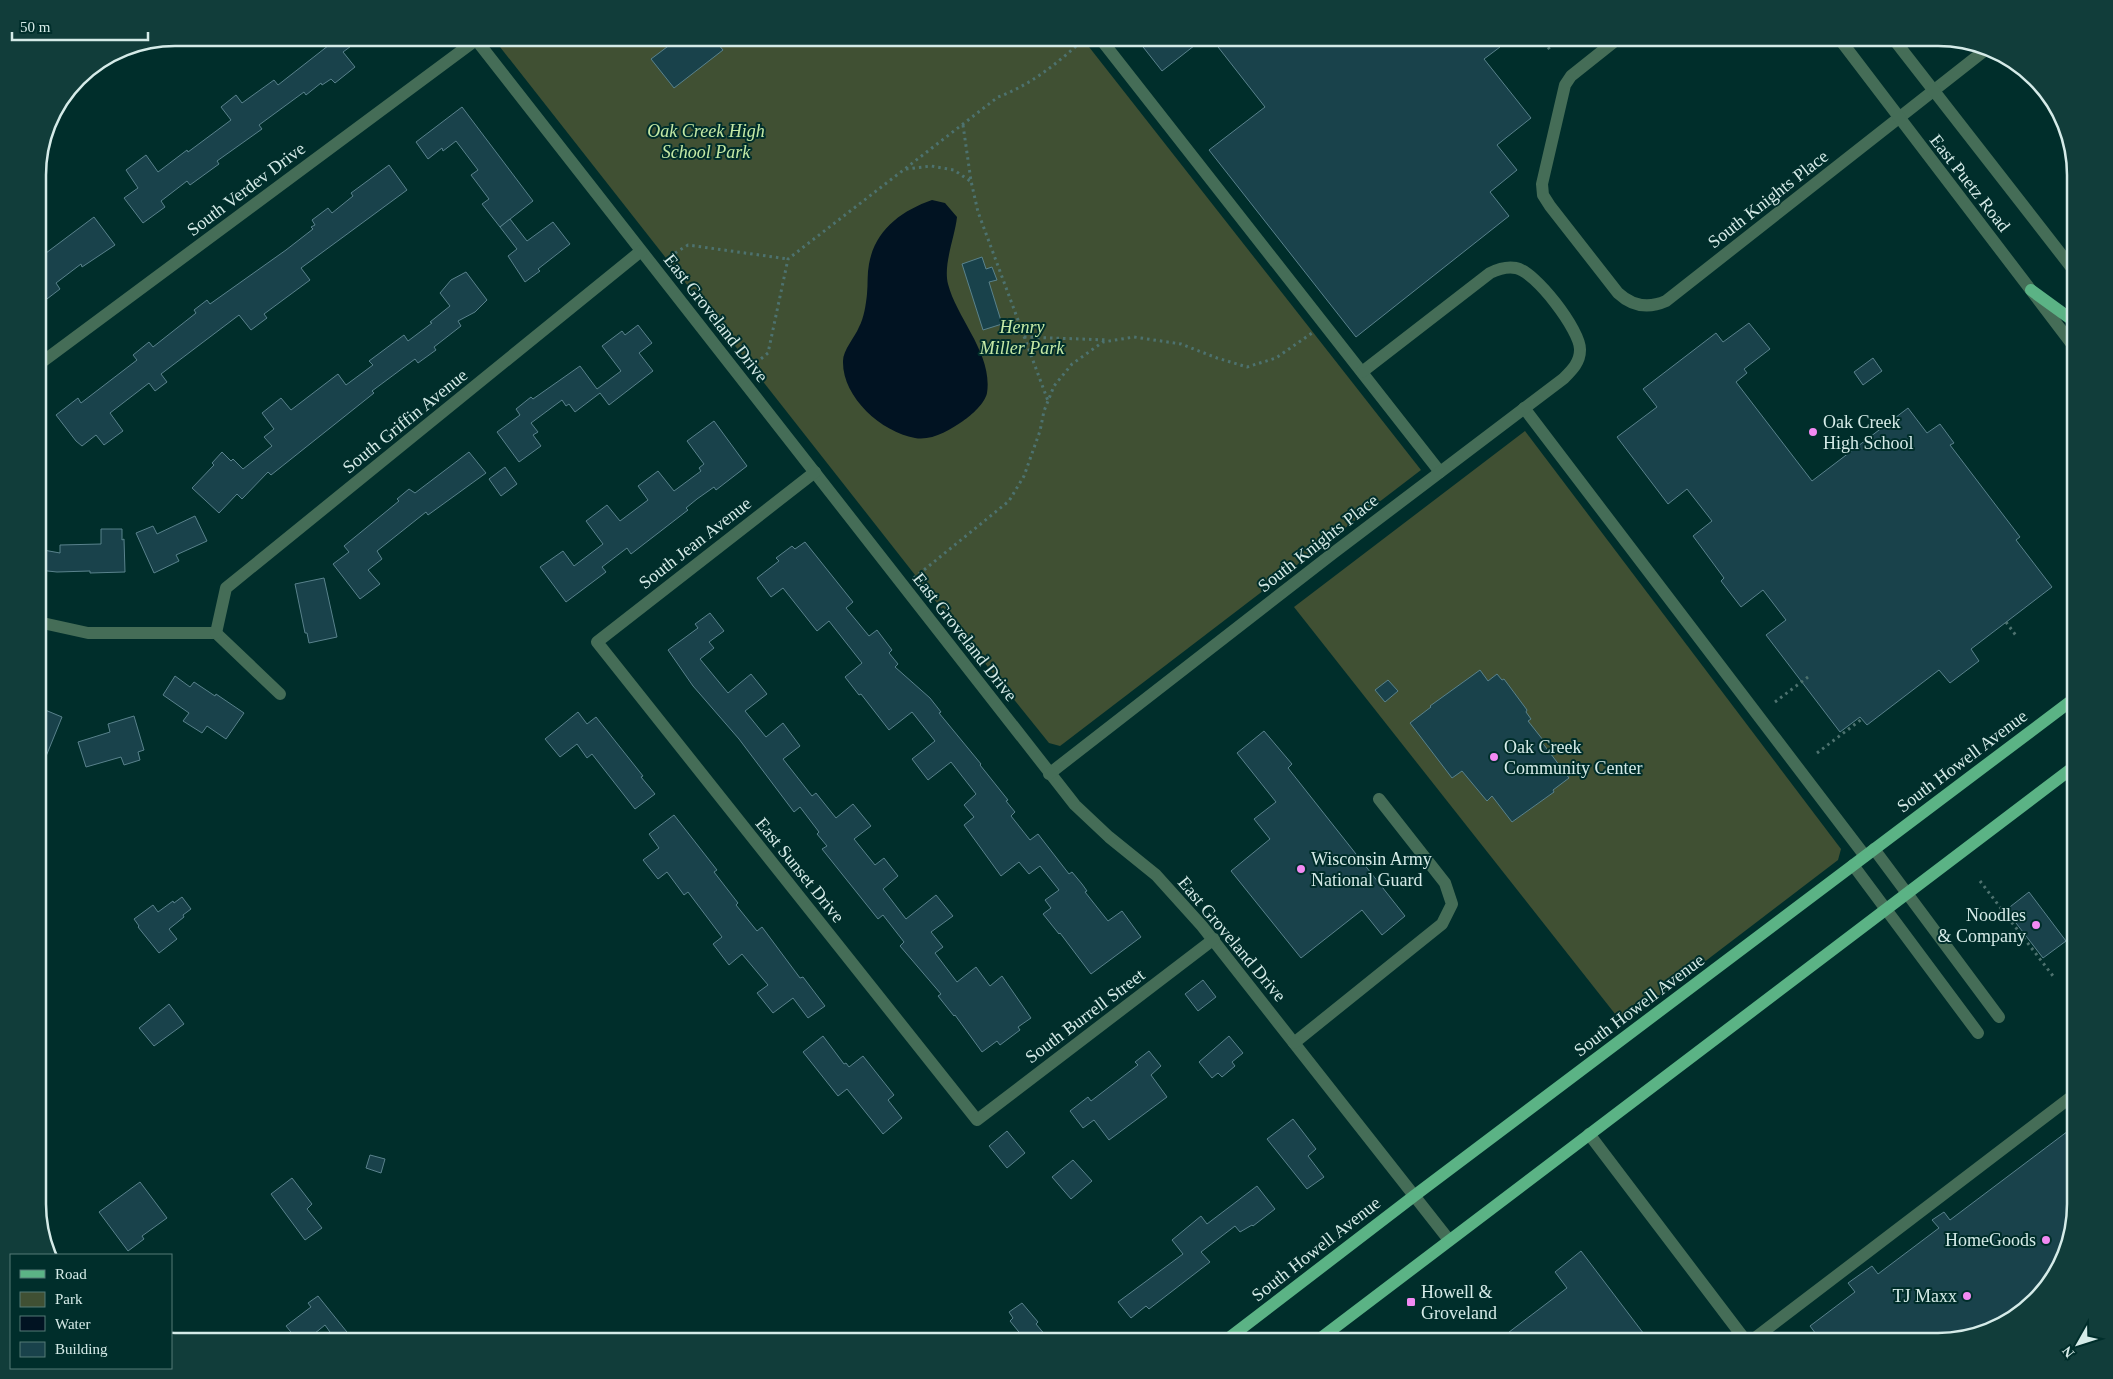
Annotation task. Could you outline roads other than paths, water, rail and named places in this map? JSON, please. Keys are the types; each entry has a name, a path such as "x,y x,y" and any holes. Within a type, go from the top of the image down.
{"main road":[{"path":"2031,290 2067,316"},
{"name":"South Howell Avenue","path":"1237,1333 1414,1196 2067,705"},
{"path":"1329,1333 2067,773"}],"street":[{"name":"South Verdev Drive","path":"47,358 466,46"},
{"name":"East Groveland Drive","path":"480,46 1050,774 1088,819 1156,876 1214,939 1449,1240"},
{"path":"1106,46 1440,472"},
{"name":"South Knights Place","path":"1610,46 1571,76 1564,85 1542,184 1543,195 1618,293 1627,301 1640,305 1654,306 1666,300 1981,54"},
{"name":"East Puetz Road","path":"1844,46 2067,336"},
{"name":"East Puetz Road","path":"1898,46 2067,259"},
{"name":"South Griffin Avenue","path":"216,633 226,588 641,251"},
{"name":"South Knights Place","path":"1050,774 1563,379 1576,366 1580,351 1579,338 1573,327 1537,281 1528,273 1517,268 1504,267 1490,273 1362,372"},
{"path":"1524,408 1870,852 1907,893 1999,1017"},
{"name":"South Jean Avenue","path":"597,642 815,472"},
{"path":"47,624 88,633 216,633 280,694"},
{"name":"East Sunset Drive","path":"597,642 977,1120"},
{"path":"1294,1043 1442,924 1452,904 1446,882 1379,799"},
{"path":"1853,865 1978,1033"},
{"name":"South Burrell Street","path":"977,1120 1214,939"},
{"path":"1763,1333 2067,1101"},
{"path":"1589,1134 1739,1333"}],"water":[{"path":"932,200 945,203 957,217 948,259 948,284 985,364 987,393 984,401 970,416 952,428 928,438 915,438 889,428 866,411 856,400 849,387 844,374 843,361 845,352 861,323 867,294 869,264 877,241 891,223 900,216"}],"place":[{"name":"Oak Creek High School","path":"1813,432"},
{"name":"Oak Creek Community Center","path":"1494,757"},
{"name":"Wisconsin Army National Guard","path":"1301,869"},
{"name":"Noodles & Company","path":"2036,925"},
{"name":"HomeGoods","path":"2046,1240"},
{"name":"TJ Maxx","path":"1967,1296"},
{"name":"Howell & Groveland","path":"1411,1302"}],"park label":[{"name":"Oak Creek High School Park","path":"706,141"},
{"name":"Henry Miller Park","path":"1022,337"}]}
